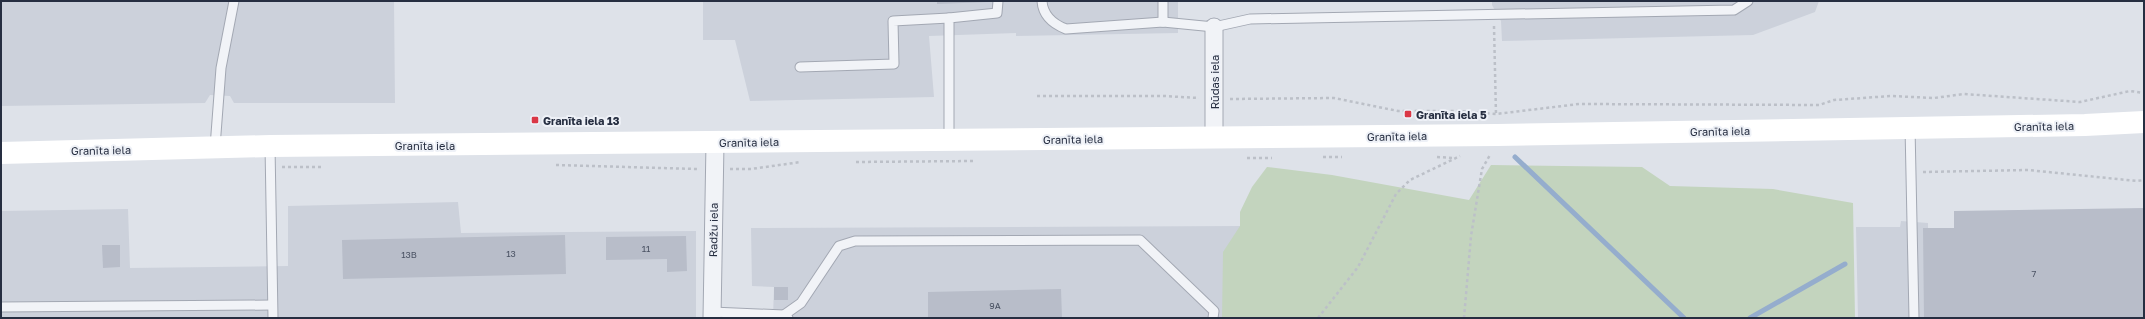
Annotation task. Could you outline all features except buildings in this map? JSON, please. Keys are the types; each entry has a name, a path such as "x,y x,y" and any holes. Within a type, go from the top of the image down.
{"main road":[{"name":"Granīta iela","path":"1,153 270,146 1214,138 1497,124 1910,127 2084,125 2144,122"}],"street":[{"name":"Rūdas iela","path":"1214,27 1214,138"},
{"name":"Radžu iela","path":"712,315 714,143"}],"lane":[{"path":"215,147 221,68 234,1"},
{"path":"800,67 894,64 893,21 949,18 997,13 998,1"},
{"path":"1042,1 1046,15 1054,24 1066,29 1163,22 1214,27 1250,19 1494,16 1734,10 1748,1"},
{"path":"1163,1 1163,22"},
{"path":"949,18 951,89 949,140"},
{"path":"1910,127 1914,318"},
{"path":"270,146 273,318"},
{"path":"712,315 786,316 802,303 839,246 855,241 1140,240 1214,311 1213,318"},
{"path":"1,307 272,305"}],"path":[{"path":"1464,318 1471,236 1482,169 1494,148 1497,124 1494,16"},
{"path":"1037,96 1164,96 1214,100 1334,98 1398,110 1458,111 1497,124 1579,104 1819,105 1834,100 1884,96 1934,98 1964,94 2080,102 2130,91 2144,93"},
{"path":"1318,318 1358,267 1396,194 1410,180 1454,158 1467,154"},
{"path":"1911,172 2028,170 2137,181 2144,180"}],"shaded area":[{"path":"1,1 394,1 395,103 234,103 230,96 210,95 205,103 1,106"},
{"path":"703,1 1178,1 1178,33 1016,36 1016,33 929,36 934,97 750,101 735,40 703,40"},
{"path":"1492,1 1819,1 1815,12 1753,35 1502,41 1501,21 1492,5"},
{"path":"458,202 461,233 696,231 696,318 1,318 1,211 128,209 130,268 288,266 288,206"},
{"path":"1901,221 1928,223 1928,228 1954,228 2144,318 1858,318 1856,227 1900,227"},
{"path":"1240,226 1238,318 773,318 774,287 752,286 751,228"}],"green space":[{"path":"1491,165 1642,167 1670,186 1773,189 1853,203 1855,318 1222,318 1223,252 1240,226 1240,212 1252,187 1267,167 1332,175 1469,200"}],"waterway":[{"path":"1515,157 1684,318"},
{"path":"1750,318 1845,264"}],"place":[{"name":"Granīta iela 5","path":"1408,114"},
{"name":"Granīta iela 13","path":"535,120"}]}
